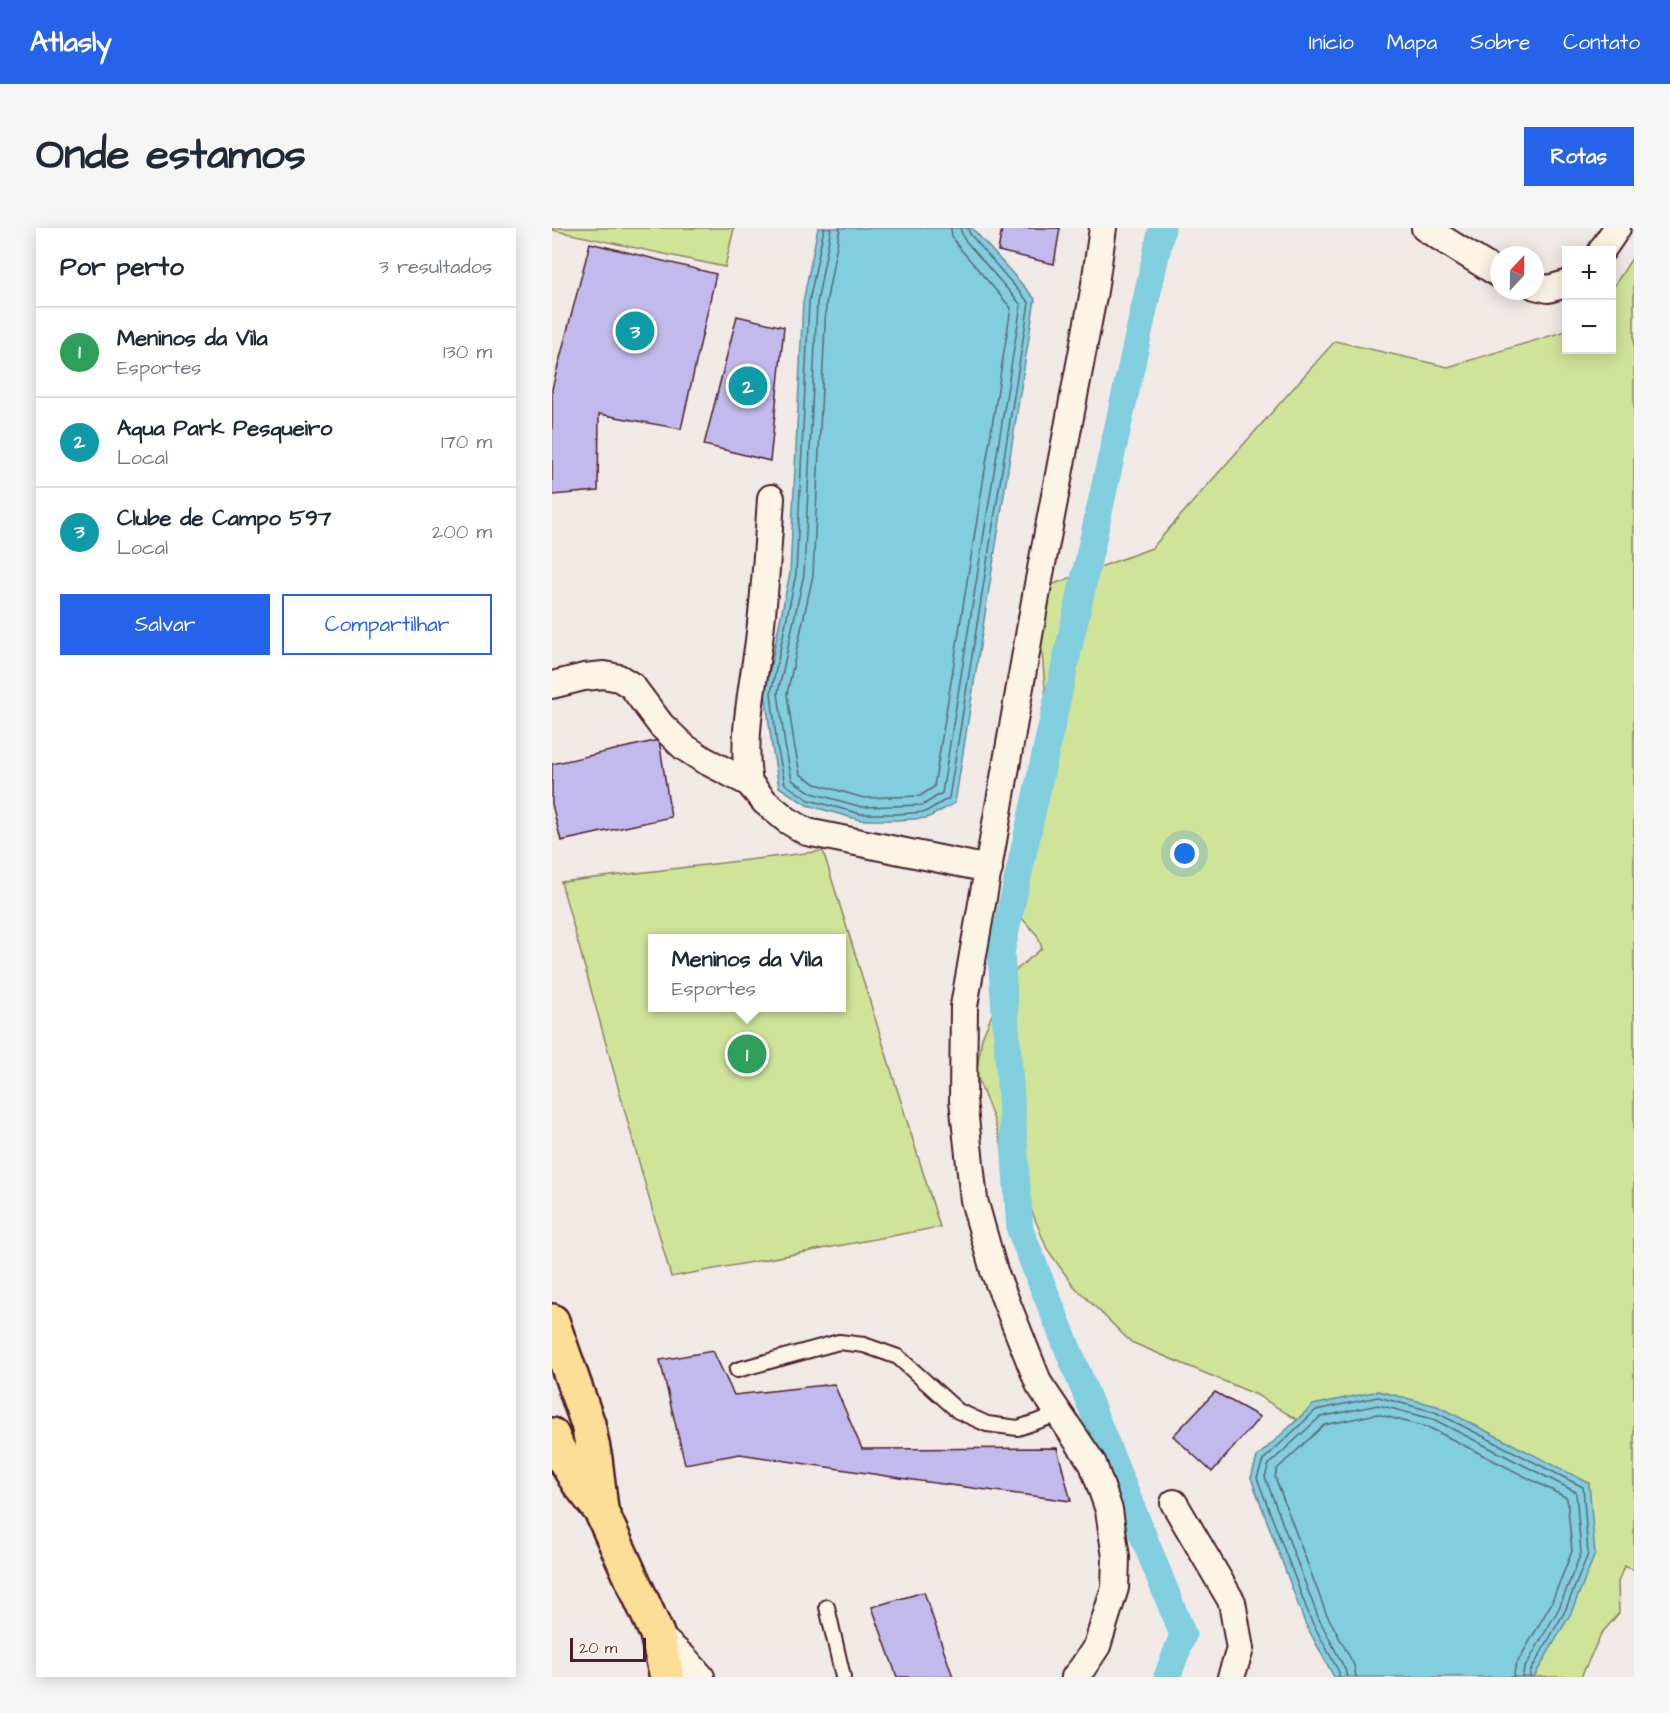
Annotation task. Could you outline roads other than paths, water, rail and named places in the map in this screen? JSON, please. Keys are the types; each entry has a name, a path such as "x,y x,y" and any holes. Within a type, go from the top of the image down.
{"main road":[{"path":"552,1321 588,1424 601,1511"},
{"path":"552,1435 579,1482 601,1511 657,1634 667,1677"}],"street":[{"path":"1075,1677 1097,1646 1115,1588 1116,1557 1109,1510 1093,1464 1039,1384 994,1271 974,1200 963,1100 964,1006 1037,590 1094,291 1103,228"},
{"path":"1425,228 1490,268"},
{"path":"1605,246 1617,228"},
{"path":"1544,288 1562,285"},
{"path":"749,783 745,762 747,735 765,592 771,498"},
{"path":"552,685 584,677 604,675 619,678 632,686 662,725 684,747 749,783 765,802 787,820 807,832 989,868"},
{"path":"1174,1503 1232,1602 1240,1649 1232,1677"},
{"path":"657,1634 701,1677"}],"lane":[{"path":"737,1370 838,1342 864,1344 898,1357 958,1411 987,1424 1018,1428 1059,1414"},
{"path":"827,1607 843,1677"}],"water":[{"path":"818,228 972,228 1035,299 955,803 927,818 860,820 807,805 779,787 765,693 790,573 803,302"},
{"path":"1378,1391 1437,1406 1589,1483 1595,1554 1571,1613 1534,1677 1334,1677 1305,1623 1251,1478 1257,1457 1313,1405"}],"waterway":[{"path":"1162,228 1001,953 1020,1230 1183,1635 1167,1677"}],"place":[{"name":"Clube de Campo 597","path":"635,331"},
{"name":"Aqua Park Pesqueiro","path":"748,386"},
{"name":"Meninos da Vila","path":"747,1054"}]}
